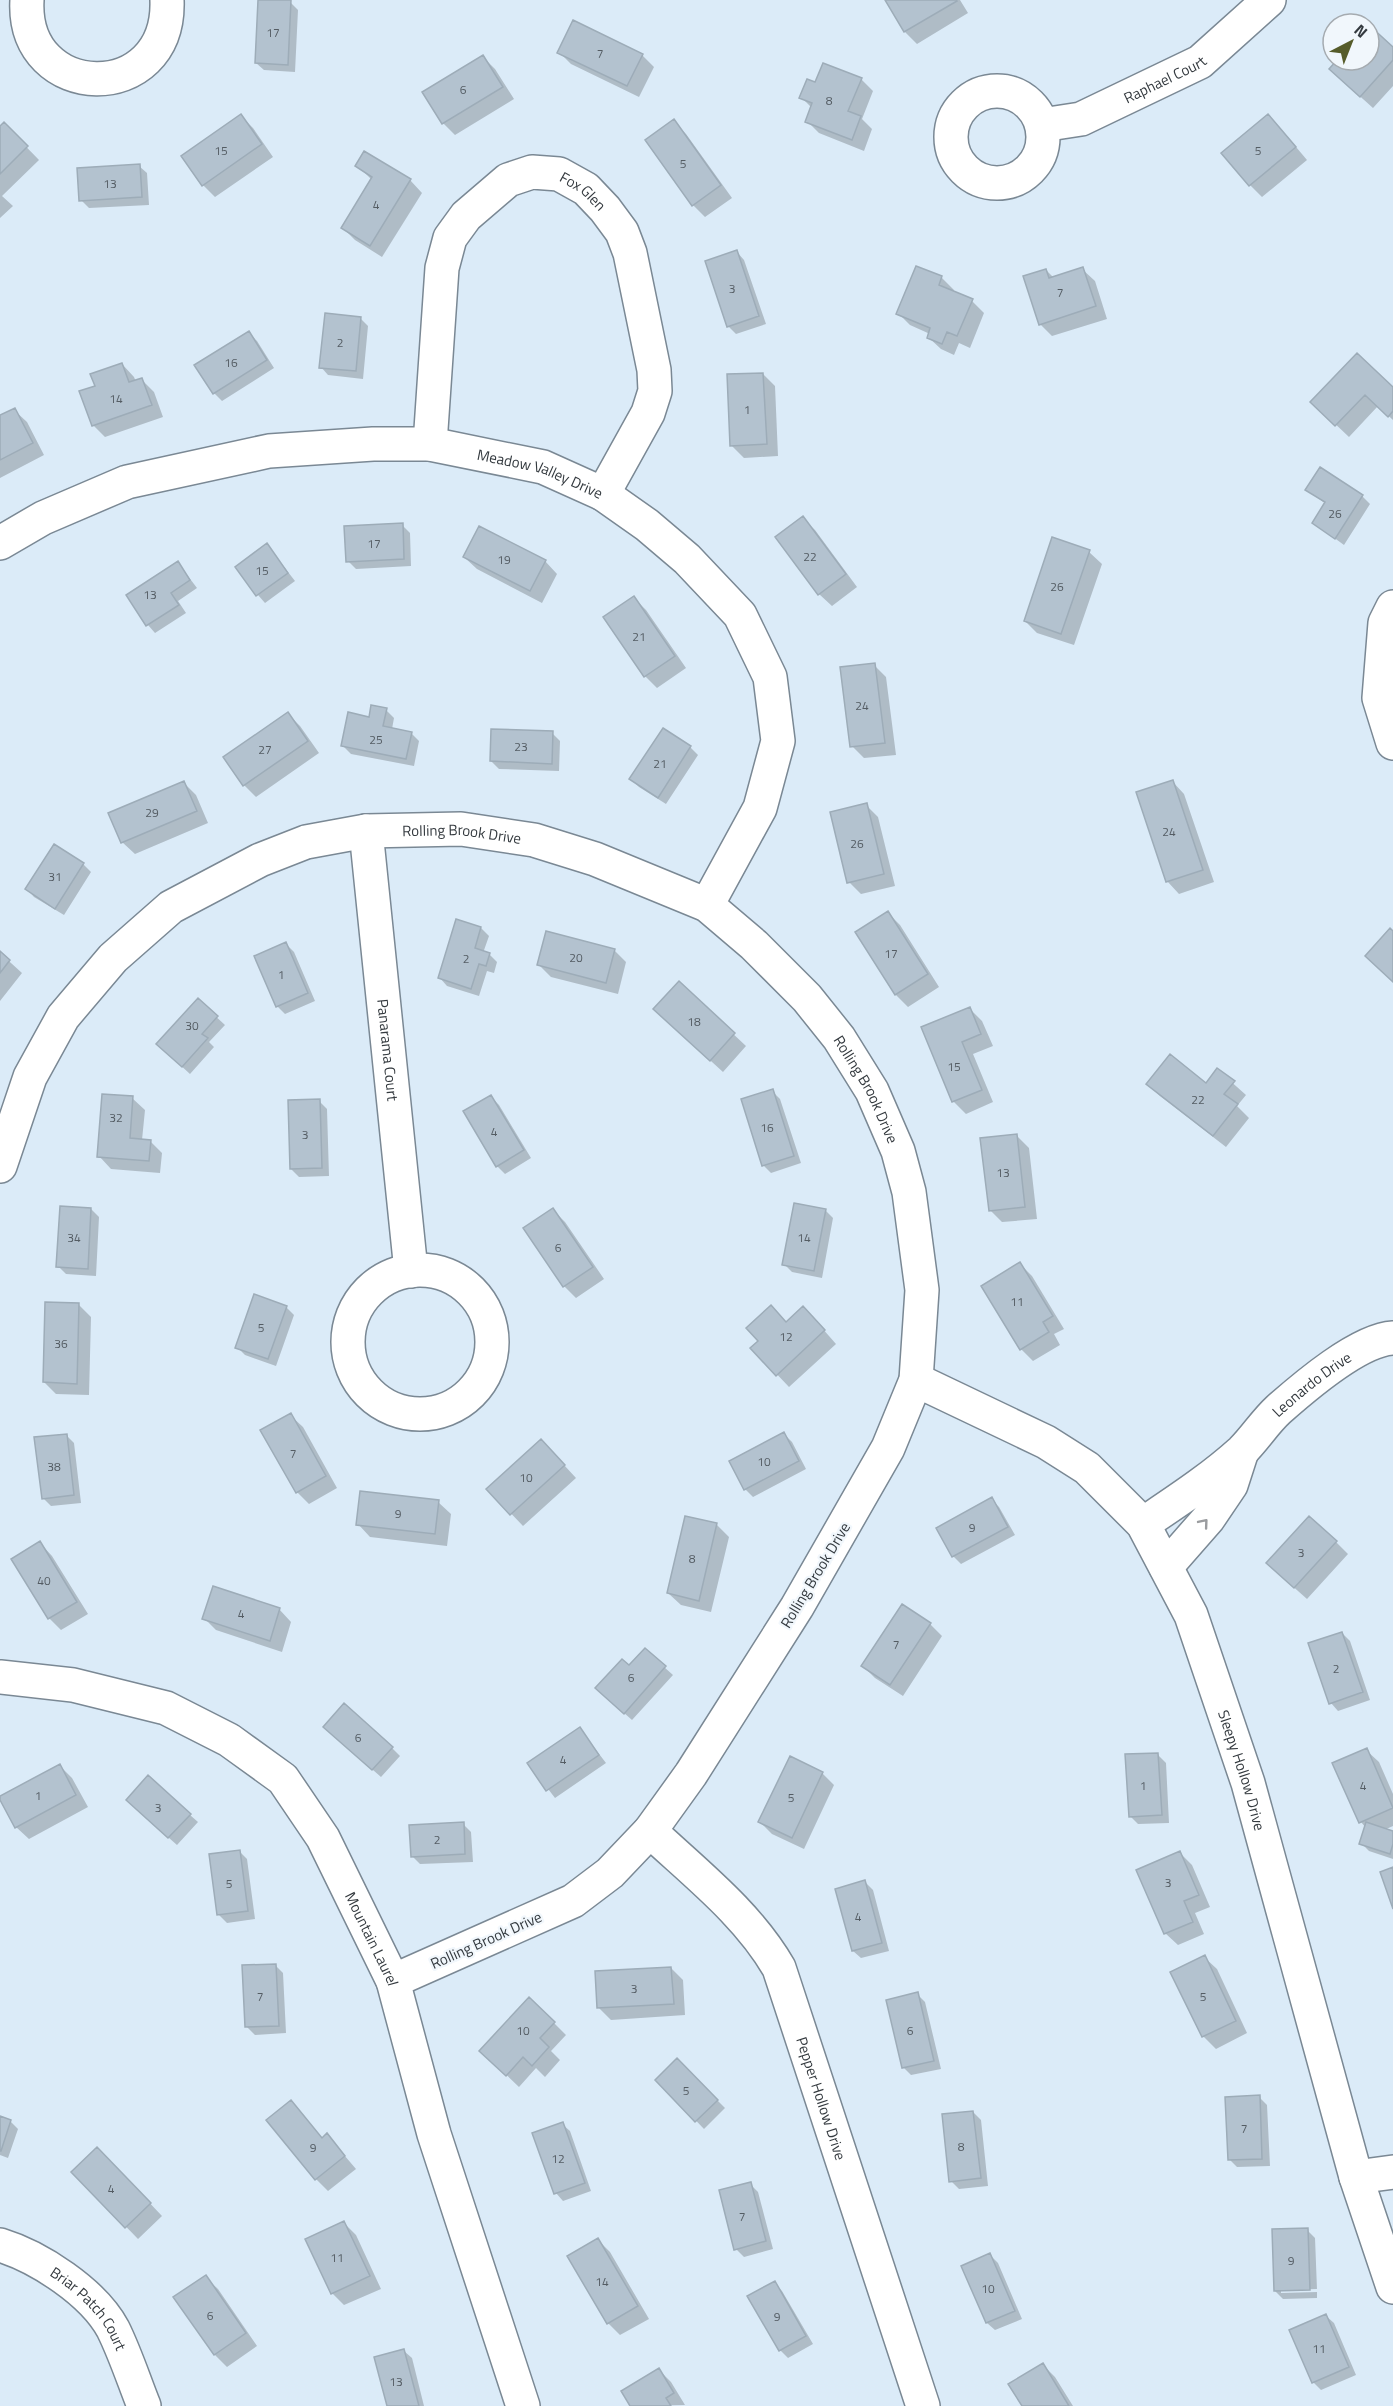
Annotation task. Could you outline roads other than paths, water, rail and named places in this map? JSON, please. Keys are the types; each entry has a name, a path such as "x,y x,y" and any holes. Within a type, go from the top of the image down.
{"street":[{"path":"19,18 52,63 77,77 105,80 132,71 153,52 165,27 167,0"},
{"name":"Raphael Court","path":"1042,125 1081,119 1200,62 1269,0"},
{"name":"Fox Glen","path":"430,444 442,267 450,238 466,216 508,180 532,172 559,174 586,189 622,232 630,254 654,370 655,391 648,413 603,494"},
{"name":"Meadow Valley Drive","path":"0,543 43,518 126,482 269,451 373,444 430,444 543,467 603,494 647,525 687,559 740,615 770,677 778,741 760,808 707,905"},
{"path":"1393,607 1385,623 1379,698 1393,743"},
{"name":"Rolling Brook Drive","path":"0,1166 30,1077 63,1017 113,958 171,907 260,860 306,842 366,831 461,829 534,840 595,858 707,905 754,945 807,998 839,1038 872,1091 898,1151 909,1192 922,1290 916,1380 888,1448 841,1532 697,1764 650,1831 610,1873 573,1901 393,1982"},
{"name":"Panarama Court","path":"366,831 411,1270"},
{"path":"411,1270 439,1272 464,1285 483,1306 492,1333 490,1361 478,1386 457,1405 430,1414 402,1412 376,1400 358,1379 348,1352 350,1323 362,1298 384,1280 411,1270"},
{"name":"Leonardo Drive","path":"1143,1524 1204,1482 1242,1450 1277,1411 1330,1369 1354,1352 1393,1338"},
{"name":"Sleepy Hollow Drive","path":"916,1380 1046,1442 1087,1467 1143,1524 1166,1567 1191,1615 1248,1783 1356,2177 1393,2287"},
{"name":"Leonardo Drive","path":"1166,1567 1208,1519 1231,1485 1242,1450"},
{"name":"Mountain Laurel","path":"0,1677 73,1685 166,1707 229,1740 283,1779 323,1838 393,1982 434,2134 523,2406"},
{"name":"Pepper Hollow Drive","path":"650,1831 746,1921 768,1948 779,1968 923,2406"},
{"path":"1356,2177 1393,2172"},
{"name":"Briar Patch Court","path":"0,2245 19,2251 83,2291 112,2328 144,2406"}]}
